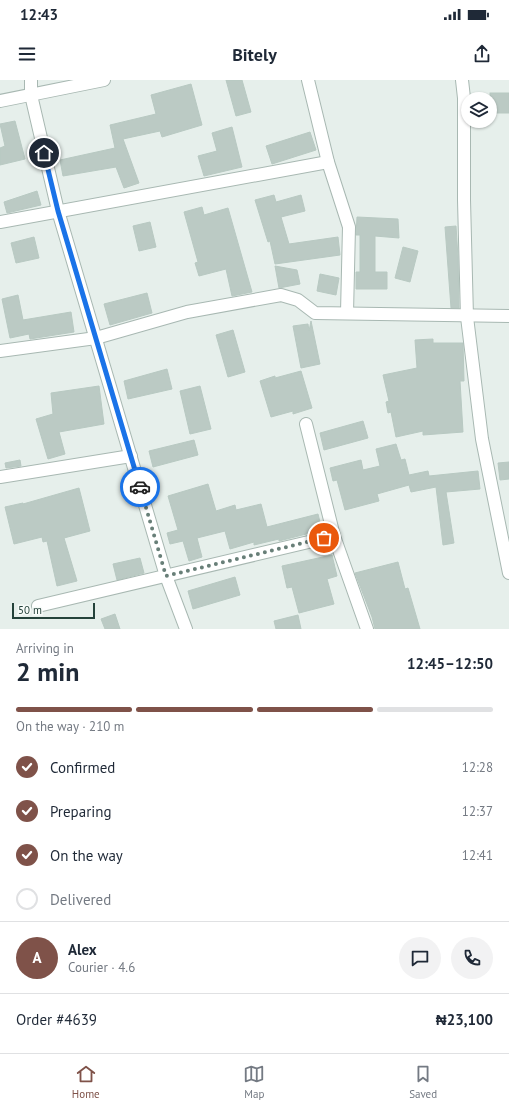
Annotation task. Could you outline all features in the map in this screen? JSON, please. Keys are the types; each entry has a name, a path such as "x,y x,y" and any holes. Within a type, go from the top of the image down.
{"street":[{"path":"31,80 31,95 58,211 166,576 186,629"},
{"path":"0,101 104,80"},
{"path":"308,80 328,162 349,227 347,313"},
{"path":"462,80 464,98 464,200 468,316 482,439 509,574"},
{"path":"0,222 328,162"},
{"path":"0,351 96,338 187,312 281,295 298,300 315,313 509,316"},
{"path":"306,424 334,536 367,629"},
{"path":"0,477 131,456"},
{"path":"38,606 334,536"}],"building":[{"path":"226,80 242,80 251,112 236,116"},
{"path":"191,84 202,125 162,137 160,131 123,139 139,183 124,188 116,167 63,176 60,160 115,148 110,125 156,114 151,95"},
{"path":"497,93 509,93 509,113 497,113"},
{"path":"15,121 25,159 0,165 0,148 5,146 0,124"},
{"path":"232,127 242,167 204,176 198,156 217,151 212,133"},
{"path":"310,132 316,150 272,164 266,146"},
{"path":"37,191 41,205 7,213 4,202"},
{"path":"274,195 276,202 301,195 305,211 281,217 289,244 338,237 340,255 275,264 270,241 268,242 255,200"},
{"path":"202,207 204,215 228,208 252,292 232,296 226,269 199,276 195,263 198,262 184,212"},
{"path":"357,217 398,219 399,238 375,236 375,272 387,272 387,289 356,289 356,272 360,272 360,235 356,235"},
{"path":"150,222 156,247 139,251 133,226"},
{"path":"456,226 459,308 451,308 445,227"},
{"path":"34,237 39,258 16,263 11,243"},
{"path":"403,247 418,251 410,282 395,278"},
{"path":"275,266 297,270 300,284 279,288"},
{"path":"320,274 339,278 336,295 317,291"},
{"path":"147,293 152,313 110,325 104,304"},
{"path":"18,295 23,320 71,312 74,332 30,339 29,334 10,338 2,299"},
{"path":"311,321 320,364 301,368 293,326 308,324 309,331"},
{"path":"233,330 245,372 228,377 216,335"},
{"path":"433,339 433,343 463,343 464,381 460,381 463,432 423,435 423,431 396,437 391,412 388,413 386,402 389,401 383,375 417,368 415,340"},
{"path":"167,369 172,389 128,399 124,381"},
{"path":"301,371 312,408 293,414 293,411 271,417 260,381 275,376 275,378"},
{"path":"99,386 104,424 59,432 65,454 48,459 36,419 53,414 51,393"},
{"path":"200,386 211,429 190,434 180,391"},
{"path":"363,421 368,438 324,450 320,433"},
{"path":"194,440 198,455 153,467 149,451"},
{"path":"396,444 401,460 405,459 409,475 428,471 429,476 478,471 480,489 446,492 454,543 443,545 436,487 411,492 409,485 377,494 379,501 345,510 337,480 333,481 330,468 361,460 363,470 380,466 376,449"},
{"path":"20,460 21,466 6,468 5,463"},
{"path":"509,462 509,479 500,480 498,463"},
{"path":"208,484 216,511 235,505 236,510 261,504 267,527 318,514 322,530 279,541 279,539 254,545 254,542 230,549 225,531 197,538 202,557 189,561 183,541 170,544 167,533 178,530 168,496"},
{"path":"79,488 90,531 64,538 77,581 57,586 47,541 43,542 42,537 14,544 5,507 23,504"},
{"path":"332,555 337,576 327,579 334,604 299,613 292,587 287,588 282,566"},
{"path":"140,558 144,573 117,580 113,564"},
{"path":"398,562 405,589 408,588 420,629 375,629 372,617 355,573"},
{"path":"235,577 240,595 193,609 188,591"},
{"path":"115,614 120,629 105,629 101,619"},
{"path":"298,615 301,629 276,629 274,621"}],"way so far":[{"path":"140,487 166,576 324,538"}],"route":[{"path":"44,153 58,211 140,487"}]}
